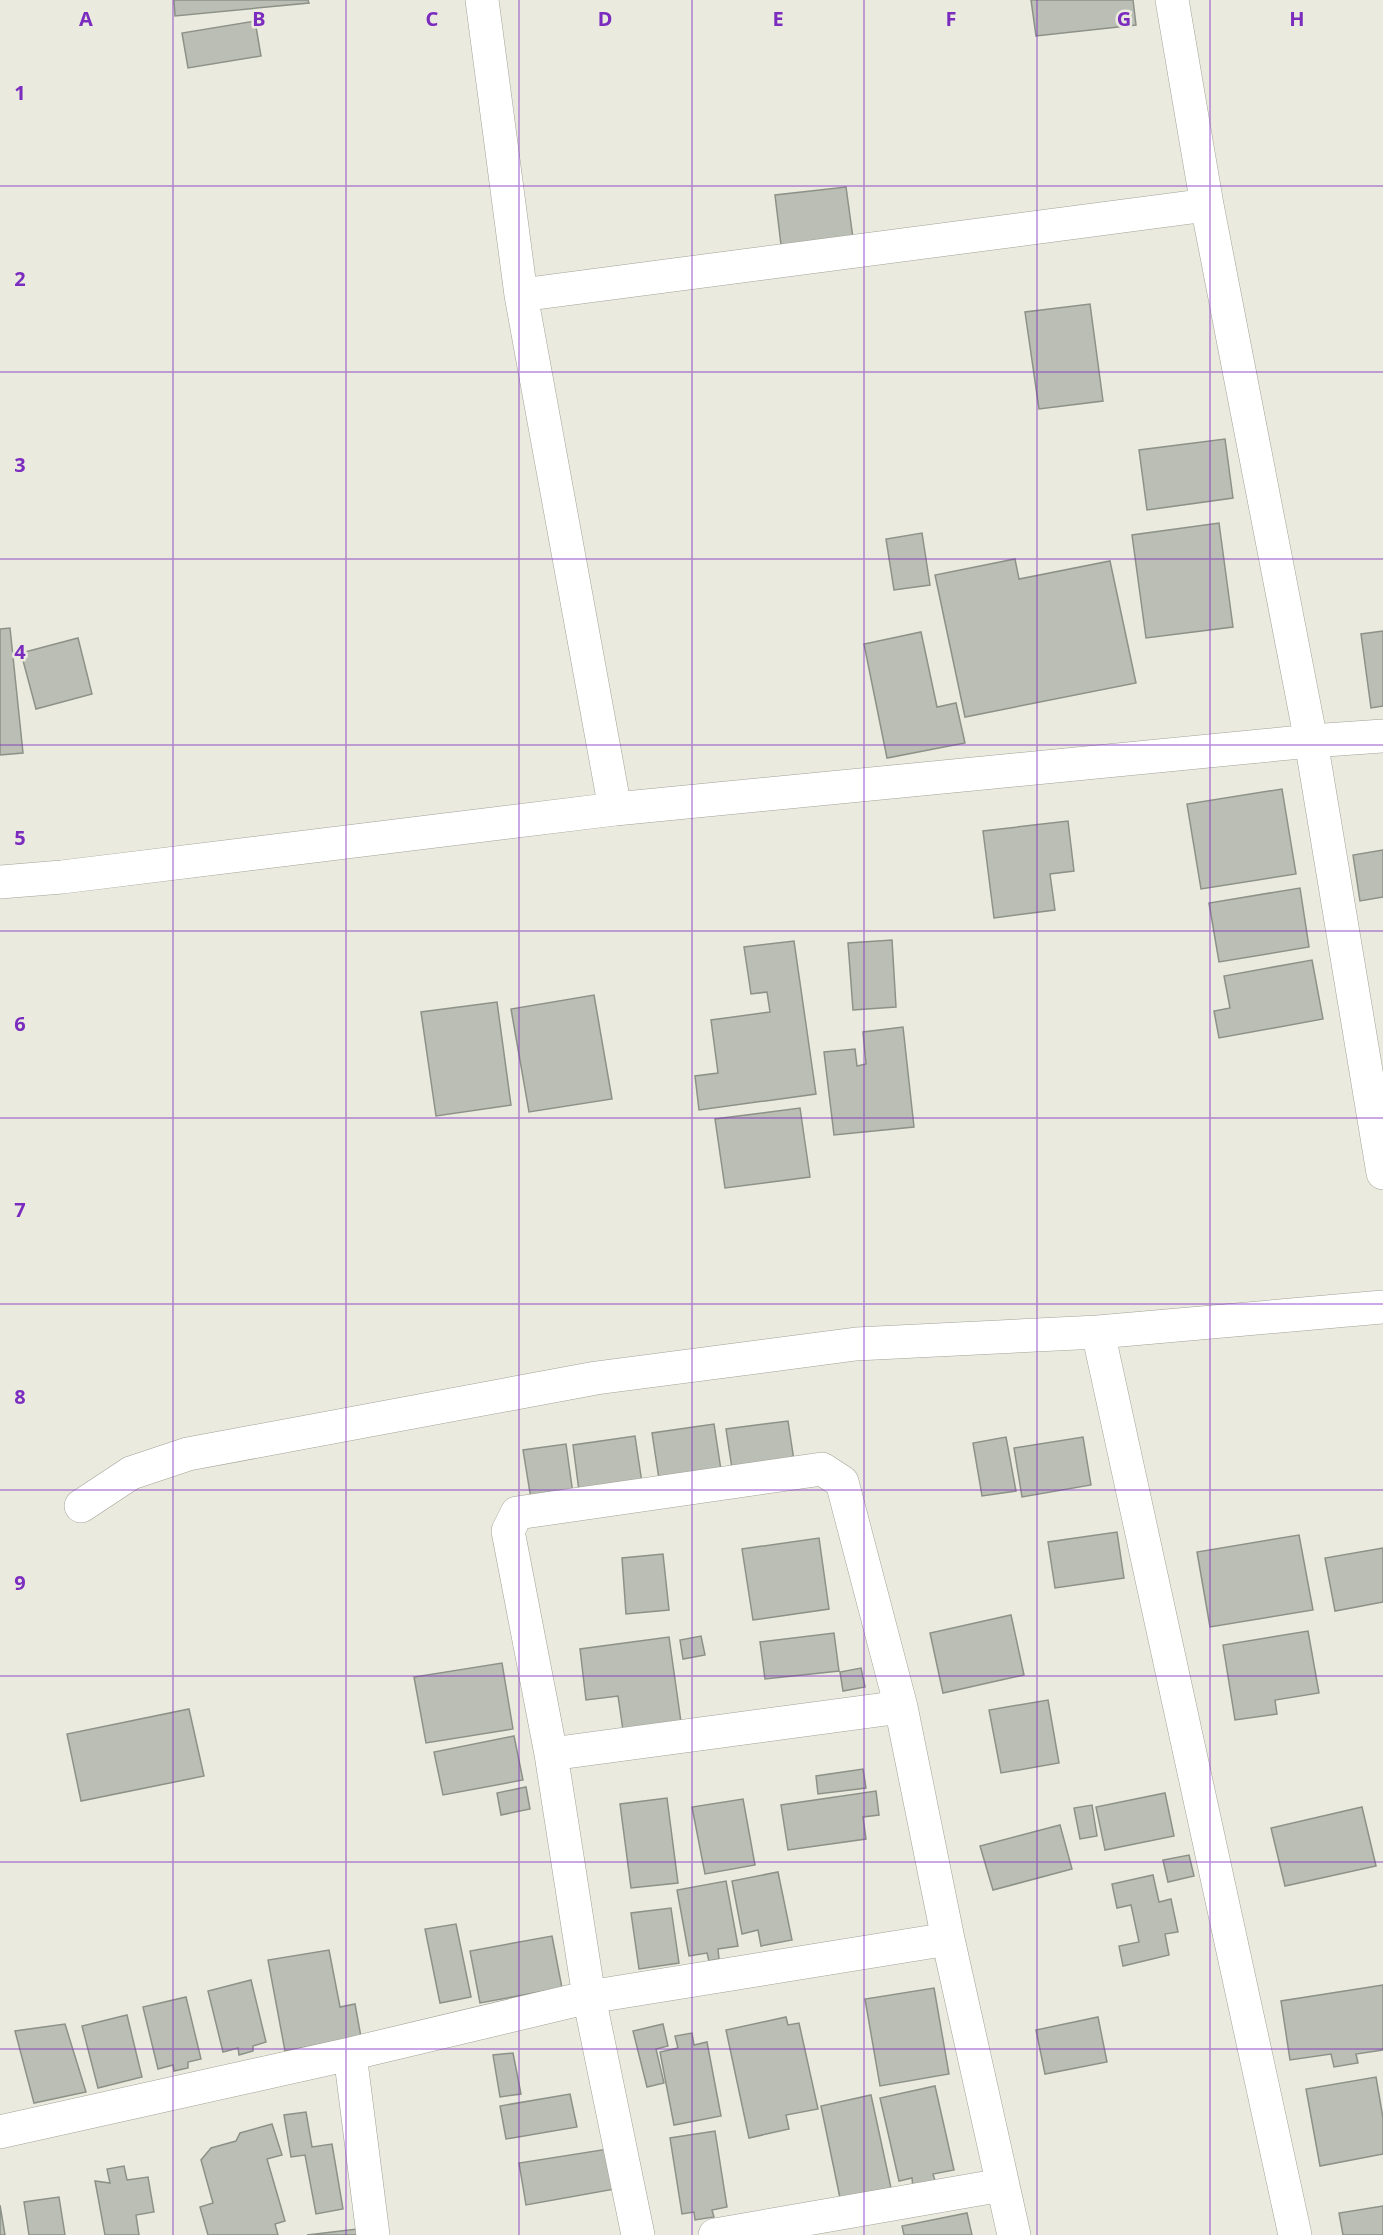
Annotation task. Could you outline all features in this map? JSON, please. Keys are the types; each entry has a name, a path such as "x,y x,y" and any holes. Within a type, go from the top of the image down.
{"street":[{"path":"482,0 521,295 615,809"},
{"path":"1172,0 1207,205 1311,741 1383,1173"},
{"path":"521,295 1207,205"},
{"path":"0,882 62,877 615,809 1311,741 1383,736"},
{"path":"81,1506 131,1473 188,1454 596,1378 856,1344 1098,1332 1383,1307"},
{"path":"1098,1332 1295,2235"},
{"path":"638,2235 589,1997 550,1754 508,1531 517,1513 822,1469 842,1482 901,1707 948,1939 1014,2235"},
{"path":"550,1754 901,1707"},
{"path":"0,2132 350,2054 589,1997 948,1939"},
{"path":"350,2054 374,2235"},
{"path":"715,2235 1002,2185"}],"building":[{"path":"174,0 308,0 309,3 175,16"},
{"path":"1031,0 1133,0 1136,25 1036,36"},
{"path":"255,21 261,56 188,68 182,33"},
{"path":"846,187 853,238 781,245 775,195"},
{"path":"1090,304 1103,401 1039,409 1025,312"},
{"path":"1225,439 1233,498 1147,510 1139,450"},
{"path":"1219,523 1233,627 1146,638 1132,535"},
{"path":"922,533 930,585 894,590 886,539"},
{"path":"1015,559 1019,579 1110,561 1136,683 965,717 935,575"},
{"path":"10,628 23,753 0,755 0,629"},
{"path":"1383,631 1383,706 1371,708 1361,634"},
{"path":"921,632 937,707 956,703 965,743 887,758 864,644"},
{"path":"78,638 92,694 36,709 21,653"},
{"path":"1282,789 1296,874 1201,889 1187,804"},
{"path":"1068,821 1074,871 1050,874 1055,910 994,918 983,831"},
{"path":"1383,850 1383,897 1360,901 1353,855"},
{"path":"1300,888 1309,947 1219,962 1209,903"},
{"path":"892,940 896,1007 853,1010 848,943"},
{"path":"794,941 816,1094 699,1110 695,1076 718,1073 711,1020 770,1012 767,992 751,994 744,947"},
{"path":"1312,960 1323,1019 1219,1038 1214,1011 1230,1008 1224,976"},
{"path":"594,995 612,1099 529,1112 511,1009"},
{"path":"497,1002 511,1105 436,1116 421,1012"},
{"path":"903,1027 914,1127 834,1135 824,1052 855,1049 857,1066 866,1064 863,1032"},
{"path":"800,1108 810,1177 725,1188 715,1119"},
{"path":"788,1421 795,1467 733,1475 726,1429"},
{"path":"714,1424 721,1470 659,1479 652,1433"},
{"path":"635,1436 642,1483 579,1491 573,1445"},
{"path":"1006,1437 1016,1491 982,1496 973,1443"},
{"path":"1083,1437 1091,1485 1022,1497 1014,1448"},
{"path":"566,1444 573,1494 531,1499 523,1450"},
{"path":"1117,1532 1124,1578 1055,1588 1048,1542"},
{"path":"1299,1535 1313,1610 1210,1627 1197,1552"},
{"path":"819,1538 829,1609 753,1620 742,1549"},
{"path":"1383,1548 1383,1602 1335,1611 1325,1558"},
{"path":"663,1554 669,1610 626,1614 622,1558"},
{"path":"1011,1615 1024,1675 943,1693 930,1633"},
{"path":"1308,1631 1319,1693 1275,1700 1277,1714 1235,1720 1223,1645"},
{"path":"834,1633 839,1671 765,1679 760,1642"},
{"path":"701,1636 705,1655 683,1659 680,1640"},
{"path":"669,1637 681,1722 623,1730 618,1696 586,1700 580,1649"},
{"path":"502,1663 513,1729 426,1743 414,1677"},
{"path":"861,1668 865,1687 843,1691 840,1672"},
{"path":"1048,1700 1059,1763 1001,1773 989,1710"},
{"path":"189,1709 204,1776 81,1801 67,1734"},
{"path":"514,1736 523,1780 443,1795 434,1752"},
{"path":"863,1769 866,1788 818,1794 816,1776"},
{"path":"526,1787 530,1809 501,1815 497,1793"},
{"path":"876,1791 879,1815 863,1817 866,1839 788,1850 781,1805"},
{"path":"1165,1793 1174,1836 1105,1850 1096,1807"},
{"path":"667,1798 678,1883 631,1888 620,1804"},
{"path":"743,1799 755,1865 705,1874 692,1807"},
{"path":"1092,1805 1097,1836 1080,1839 1074,1808"},
{"path":"1362,1807 1376,1866 1285,1886 1271,1828"},
{"path":"1060,1825 1072,1869 993,1890 980,1846"},
{"path":"1189,1855 1194,1876 1168,1882 1163,1860"},
{"path":"778,1872 792,1940 761,1946 758,1930 742,1934 732,1881"},
{"path":"1153,1875 1159,1902 1171,1899 1178,1932 1165,1934 1169,1955 1123,1966 1119,1946 1139,1942 1131,1905 1117,1908 1112,1884"},
{"path":"726,1881 738,1946 718,1949 719,1959 709,1961 707,1953 689,1956 677,1890"},
{"path":"671,1908 679,1963 639,1969 631,1913"},
{"path":"456,1924 471,1997 440,2003 425,1929"},
{"path":"552,1936 562,1988 480,2003 470,1951"},
{"path":"329,1950 340,2007 355,2004 361,2037 285,2051 268,1960"},
{"path":"251,1980 266,2042 253,2046 253,2051 239,2055 238,2048 223,2052 208,1991"},
{"path":"1383,1985 1383,2050 1356,2054 1358,2063 1334,2067 1331,2054 1290,2060 1281,2001"},
{"path":"934,1988 949,2074 880,2086 865,1999"},
{"path":"186,1997 201,2059 188,2062 188,2068 174,2071 173,2065 158,2069 143,2007"},
{"path":"127,2015 142,2077 98,2088 82,2026"},
{"path":"786,2017 788,2025 799,2023 818,2109 786,2115 789,2129 749,2138 726,2030"},
{"path":"1098,2017 1107,2062 1045,2074 1036,2030"},
{"path":"65,2024 86,2092 34,2103 15,2031"},
{"path":"663,2024 668,2046 656,2049 664,2083 647,2087 633,2031"},
{"path":"692,2033 694,2045 707,2042 721,2116 674,2125 660,2052 678,2048 675,2036"},
{"path":"513,2053 521,2094 500,2097 493,2055"},
{"path":"1376,2077 1383,2118 1383,2154 1320,2166 1306,2089"},
{"path":"935,2086 954,2170 933,2174 936,2184 913,2188 912,2178 899,2181 880,2098"},
{"path":"570,2094 577,2127 506,2139 500,2106"},
{"path":"871,2095 891,2188 840,2198 821,2106"},
{"path":"306,2112 312,2147 332,2144 343,2209 316,2214 305,2155 291,2157 284,2115"},
{"path":"272,2124 282,2155 267,2159 285,2221 275,2224 278,2235 208,2235 200,2207 213,2203 201,2160 211,2148 236,2141 240,2133"},
{"path":"715,2131 727,2207 712,2210 714,2217 695,2220 694,2212 682,2214 670,2138"},
{"path":"608,2149 615,2189 526,2205 519,2163"},
{"path":"124,2166 127,2180 148,2177 154,2212 136,2215 139,2235 105,2235 95,2181 110,2183 107,2169"},
{"path":"59,2197 65,2235 29,2235 24,2202"},
{"path":"0,2205 5,2235 0,2235"},
{"path":"1383,2206 1383,2235 1343,2235 1339,2213"},
{"path":"967,2213 972,2235 904,2235 902,2226"},
{"path":"357,2229 358,2235 307,2235"}]}
